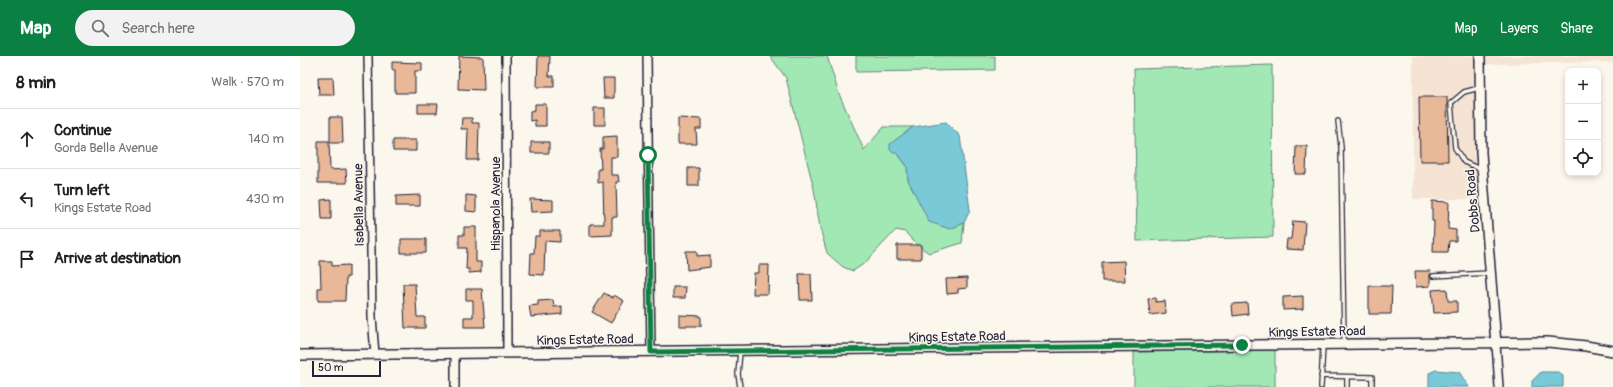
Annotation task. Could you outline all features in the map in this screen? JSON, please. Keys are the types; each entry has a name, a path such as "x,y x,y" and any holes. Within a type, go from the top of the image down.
{"street":[{"name":"Isabella Avenue","path":"368,56 372,317 375,354"},
{"name":"Hispanola Avenue","path":"506,56 507,353"},
{"path":"646,56 651,352"},
{"name":"Dobbs Road","path":"1480,56 1482,170 1496,344"},
{"name":"Kings Estate Road","path":"300,355 1324,343 1496,344 1548,342 1586,346 1613,351"},
{"path":"1496,344 1499,387"},
{"path":"455,387 456,353"}],"lane":[{"path":"1480,88 1464,92 1451,103 1454,148 1464,162 1482,170"},
{"path":"1338,121 1341,147 1344,343"},
{"path":"1433,276 1491,273"},
{"path":"1321,387 1324,343"},
{"path":"740,351 738,374 740,387"},
{"path":"1321,376 1372,377 1372,387"},
{"path":"1347,377 1347,387"}],"shaded area":[{"path":"1413,56 1475,56 1476,153 1480,199 1413,199"},
{"path":"1485,56 1613,56 1613,62 1485,64"}],"green space":[{"path":"770,56 827,56 839,94 864,150 884,127 913,127 903,134 898,154 907,166 908,180 950,229 964,223 962,243 929,253 917,245 905,232 896,230 865,263 853,271 843,267 827,253 820,228 814,189 786,78"},
{"path":"856,56 995,56 995,70 856,72"},
{"path":"1272,65 1273,237 1137,241 1134,69"},
{"path":"1275,350 1275,387 1134,387 1134,352"}],"water":[{"path":"946,122 960,136 970,210 964,223 950,229 929,222 908,180 907,166 898,154 890,150 890,144 913,127"},
{"path":"1436,370 1459,372 1469,387 1429,387 1429,373"},
{"path":"1541,372 1558,372 1563,376 1563,387 1532,387 1532,381"}],"building":[{"path":"459,56 483,57 484,90 458,89"},
{"path":"538,56 550,56 549,76 554,76 554,87 537,87"},
{"path":"392,62 422,63 422,71 415,71 415,93 395,93 395,70 392,70"},
{"path":"318,78 333,78 334,95 319,95"},
{"path":"603,78 614,78 614,98 604,98"},
{"path":"1419,97 1447,97 1448,161 1420,161"},
{"path":"418,104 438,104 437,113 418,113"},
{"path":"535,104 546,104 546,126 535,126 535,120 530,121 530,111 535,110"},
{"path":"594,108 605,108 605,125 594,125"},
{"path":"330,117 342,117 343,143 330,143"},
{"path":"462,118 472,118 472,123 479,123 478,160 467,160 468,129 461,129"},
{"path":"678,118 701,119 701,129 696,129 697,144 678,144"},
{"path":"617,136 617,157 611,157 611,175 618,175 619,182 616,182 617,217 612,217 612,235 590,236 590,224 604,224 603,182 598,183 598,169 601,169 600,149 603,149 603,137"},
{"path":"393,140 416,140 416,151 393,151"},
{"path":"318,141 329,141 330,170 346,169 347,183 318,183"},
{"path":"531,142 549,142 549,153 531,153"},
{"path":"1296,146 1307,146 1306,174 1295,174"},
{"path":"688,168 699,168 699,186 688,186"},
{"path":"420,195 420,206 396,206 396,196"},
{"path":"466,195 476,196 476,212 466,211"},
{"path":"331,199 331,219 322,219 321,200"},
{"path":"530,199 553,200 553,211 531,212"},
{"path":"1432,201 1449,202 1448,229 1456,230 1456,241 1449,241 1448,252 1433,252 1434,221 1432,221"},
{"path":"1293,221 1305,222 1303,250 1286,249 1287,239 1291,239"},
{"path":"464,227 476,227 476,262 481,262 481,272 469,273 469,269 466,269 467,248 459,248 459,235 464,235"},
{"path":"540,231 560,231 560,242 545,241 544,275 530,274 531,253 534,253 535,236 540,236"},
{"path":"401,239 426,239 426,253 401,253"},
{"path":"897,245 921,245 921,259 897,259"},
{"path":"686,251 697,251 697,256 710,255 710,267 687,270"},
{"path":"320,261 332,261 332,266 349,265 349,277 346,277 345,301 318,301 318,288 321,288"},
{"path":"1124,261 1125,281 1102,281 1102,262"},
{"path":"759,265 769,265 768,294 753,294 754,273 759,273"},
{"path":"1415,271 1430,271 1430,286 1416,287"},
{"path":"799,274 811,274 812,300 800,300"},
{"path":"967,278 967,288 958,289 958,293 947,294 946,279"},
{"path":"403,284 415,284 417,317 425,317 425,328 405,328"},
{"path":"1369,286 1392,286 1391,314 1369,314"},
{"path":"673,287 686,287 685,298 673,298"},
{"path":"466,289 482,289 485,327 464,327 464,317 473,317 473,300 466,300"},
{"path":"1447,289 1448,301 1457,301 1457,312 1434,313 1432,290"},
{"path":"604,293 613,298 614,295 624,301 611,323 592,312"},
{"path":"1303,296 1303,309 1283,310 1283,297"},
{"path":"1156,298 1156,302 1165,301 1166,313 1150,315 1148,299"},
{"path":"553,300 554,307 562,306 562,314 531,317 529,306 538,305 538,301"},
{"path":"1247,303 1248,314 1233,316 1232,304"},
{"path":"679,315 701,316 701,326 679,326"}],"route":[{"path":"648,155 651,352 1242,345"}]}
